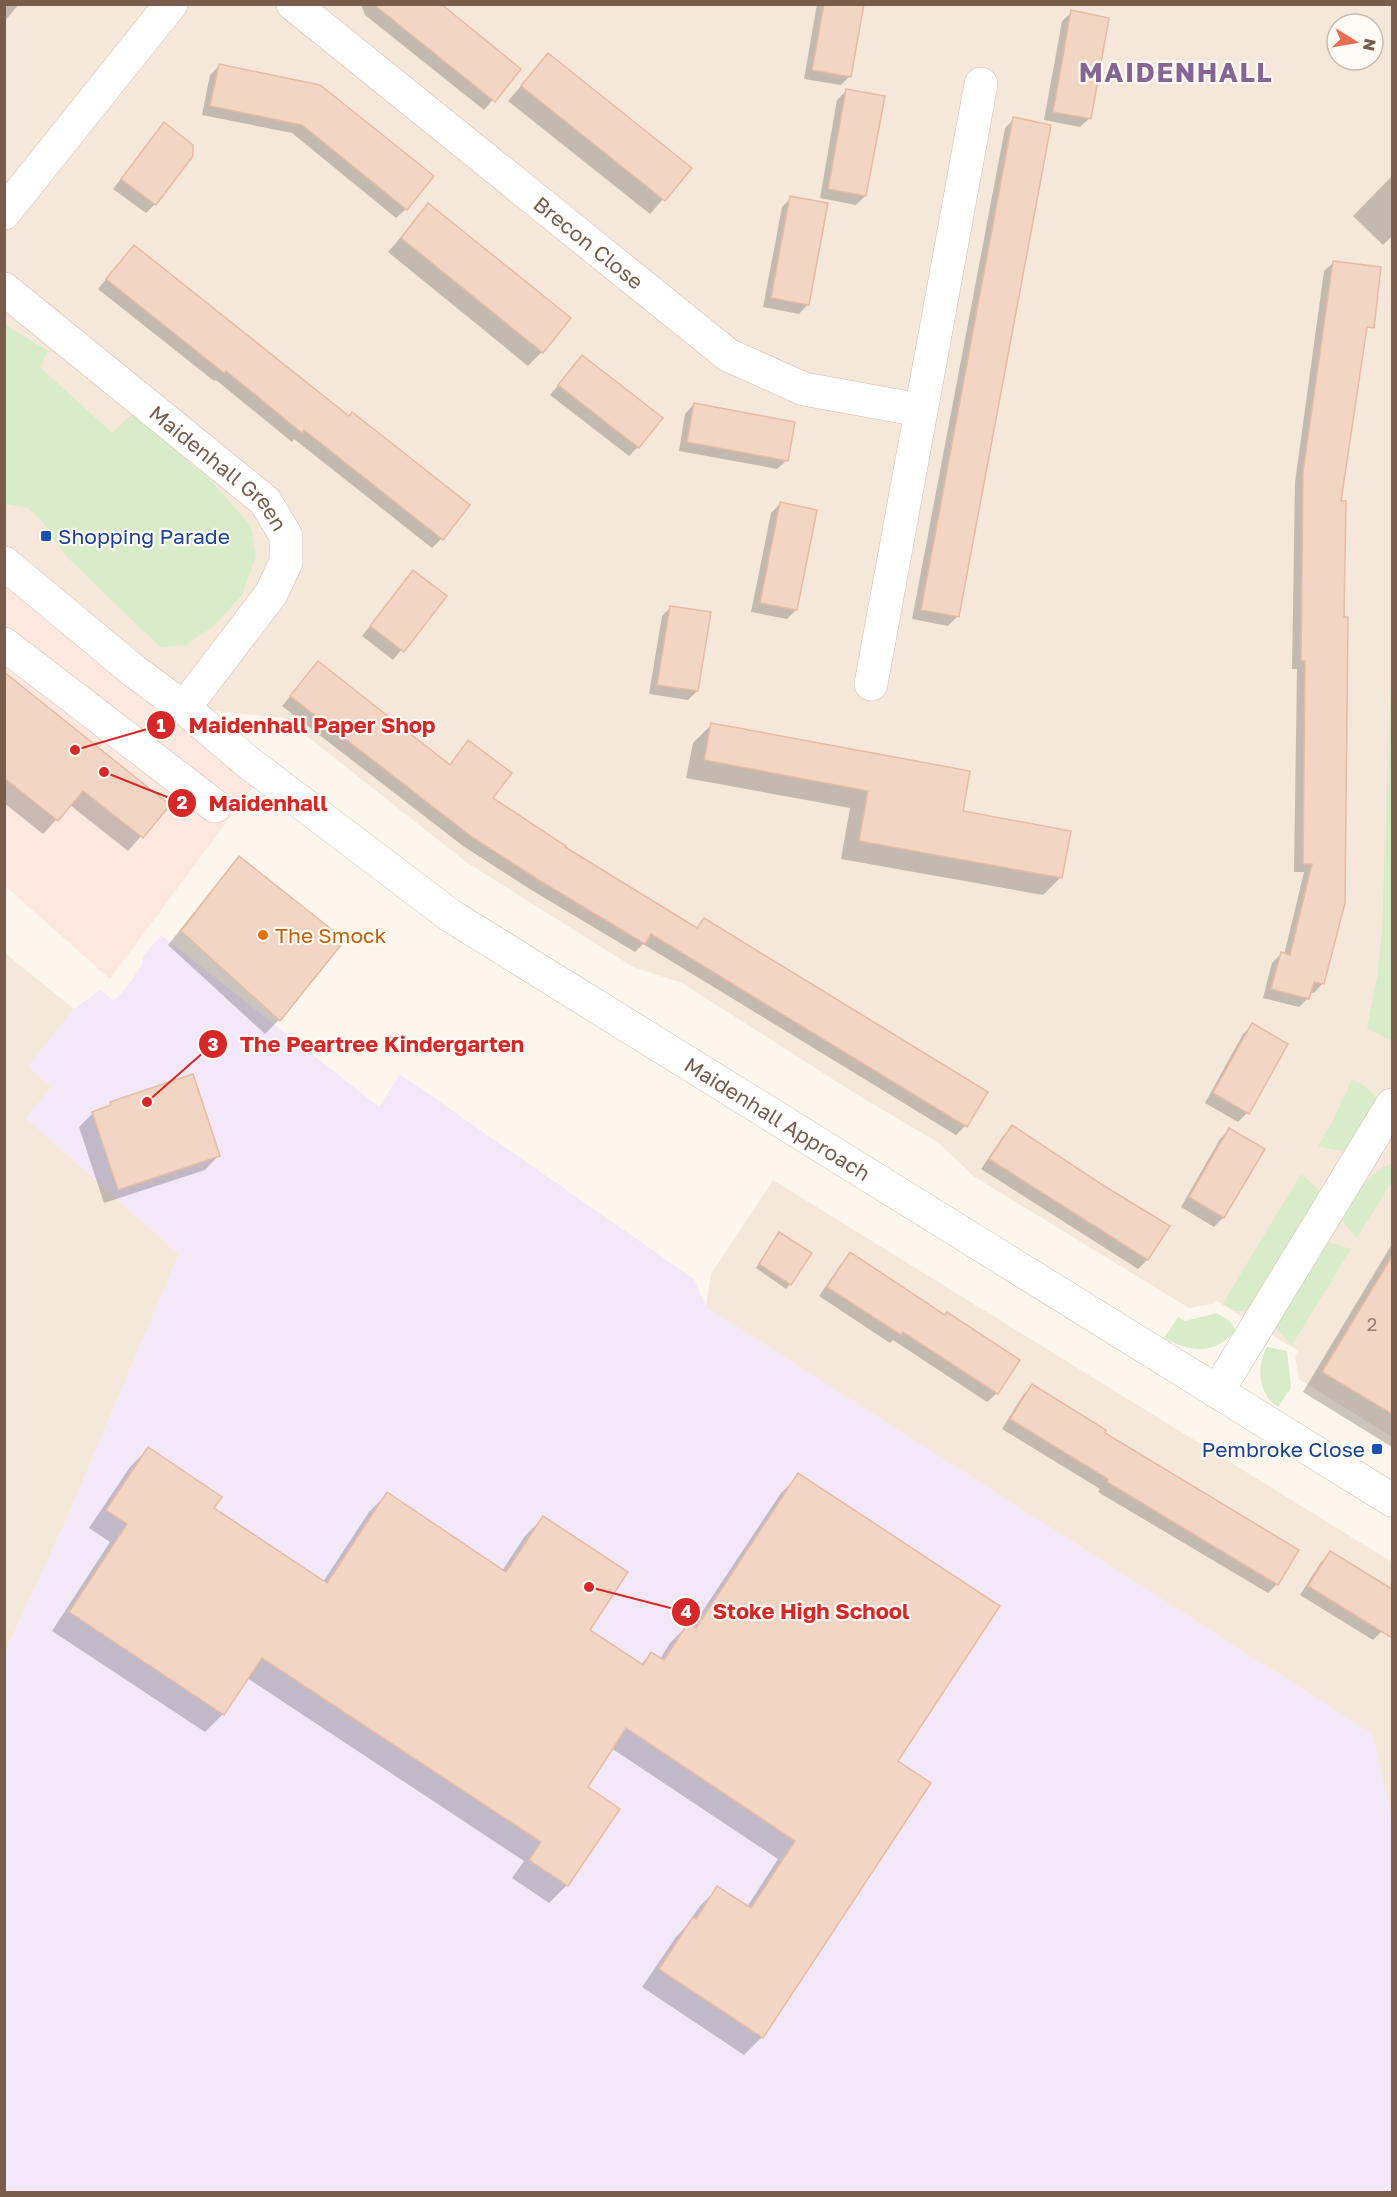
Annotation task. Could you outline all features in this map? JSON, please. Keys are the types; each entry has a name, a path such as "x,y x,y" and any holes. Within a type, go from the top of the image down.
{"street":[{"path":"4,213 171,4"},
{"name":"Brecon Close","path":"293,4 728,355 804,389 920,410"},
{"path":"871,684 981,84"},
{"name":"Maidenhall Green","path":"4,289 265,501 286,536 286,562 271,594 184,708"},
{"path":"6,566 134,671 184,708"},
{"path":"4,644 215,806"},
{"name":"Maidenhall Approach","path":"184,708 249,763 451,916 1217,1392 1273,1424 1392,1500"},
{"path":"1217,1392 1384,1140 1392,1105"}],"shaded area":[{"path":"5,5 1392,5 1392,1437 1299,1379 1295,1356 1298,1351 1215,1300 1212,1304 1189,1308 973,1176 939,1143 859,1096 682,983 633,967 466,862 284,718 184,708 5,569"},
{"path":"4,570 263,773 110,979 5,886"},
{"path":"161,935 379,1107 400,1074 694,1279 706,1307 1372,1734 1392,1821 1392,2192 5,2192 5,1652 65,1523 179,1254 26,1118 52,1087 28,1067 74,1009 100,990 114,1001 142,965 143,956"},
{"path":"5,953 74,1009 29,1067 52,1087 26,1118 179,1254 65,1523 5,1652"},
{"path":"773,1180 1392,1562 1392,1821 1372,1734 706,1307 711,1274"}],"green space":[{"path":"4,324 48,351 40,367 112,433 132,414 209,479 251,526 256,556 242,595 214,626 186,645 160,647 65,555 41,520 28,508 5,504"},
{"path":"1392,649 1392,1042 1367,1028 1377,977 1382,932"},
{"path":"1352,1079 1367,1088 1377,1098 1345,1152 1318,1146 1333,1121"},
{"path":"1392,1164 1392,1181 1357,1238 1342,1221 1368,1180 1375,1173"},
{"path":"1301,1174 1321,1192 1248,1311 1236,1311 1223,1303"},
{"path":"1328,1242 1351,1249 1292,1345 1275,1328"},
{"path":"1217,1313 1230,1321 1236,1330 1228,1338 1211,1348 1193,1348 1164,1338 1178,1317 1185,1321"},
{"path":"1267,1347 1287,1351 1291,1388 1278,1407 1266,1395 1261,1380 1261,1363"}],"building":[{"path":"373,4 441,4 521,69 495,102"},
{"path":"824,4 864,4 851,77 812,70"},
{"path":"1071,10 1109,18 1091,119 1053,112"},
{"path":"548,53 692,168 665,201 521,86"},
{"path":"219,64 320,85 434,176 407,210 302,125 210,106"},
{"path":"846,89 885,96 866,196 828,189"},
{"path":"1013,117 1051,125 959,617 921,610"},
{"path":"164,122 193,145 193,156 156,205 121,179"},
{"path":"790,196 828,203 809,305 771,298"},
{"path":"428,203 571,318 543,353 401,238"},
{"path":"134,245 349,416 352,412 470,505 443,540 304,430 302,433 226,371 224,373 106,279"},
{"path":"1333,261 1381,267 1374,328 1367,327 1341,501 1346,501 1344,617 1348,617 1345,903 1324,984 1314,982 1309,999 1271,989 1281,952 1290,955 1312,864 1303,864 1305,661 1301,661 1303,472"},
{"path":"582,355 663,418 639,448 558,385"},
{"path":"694,403 795,422 788,461 687,442"},
{"path":"780,502 817,510 797,610 760,603"},
{"path":"413,570 447,596 404,652 370,626"},
{"path":"670,606 711,612 698,691 657,685"},
{"path":"318,661 450,765 468,740 512,773 493,798 565,847 697,928 704,918 988,1092 967,1127 651,934 645,944 472,837 290,696"},
{"path":"4,672 170,805 143,838 83,791 58,821 4,778"},
{"path":"711,723 970,771 963,811 1071,831 1062,878 859,841 868,791 704,760"},
{"name":"The Smock","path":"239,856 345,940 280,1021 181,931"},
{"path":"1252,1023 1288,1044 1249,1114 1213,1093"},
{"path":"193,1074 220,1156 118,1190 92,1112 111,1105 110,1102"},
{"path":"1012,1125 1170,1226 1148,1260 989,1159"},
{"path":"1229,1128 1265,1149 1224,1218 1189,1197"},
{"path":"779,1232 812,1253 791,1285 759,1264"},
{"path":"850,1252 945,1315 947,1312 1020,1360 998,1394 903,1332 901,1335 827,1287"},
{"path":"1392,1256 1392,1414 1322,1372"},
{"path":"1032,1384 1106,1430 1105,1433 1299,1550 1278,1585 1107,1482 1108,1479 1010,1419"},
{"path":"148,1447 222,1497 214,1508 327,1583 387,1492 506,1572 543,1516 628,1572 590,1630 643,1665 651,1652 664,1660 688,1623 696,1628 798,1473 1000,1606 898,1761 931,1783 763,2038 659,1969 693,1917 696,1919 717,1886 751,1908 795,1841 626,1728 588,1787 620,1809 568,1886 529,1860 541,1842 262,1658 224,1715 69,1612 127,1524 106,1510"},
{"path":"1330,1551 1392,1589 1392,1638 1308,1586"}],"place":[{"name":"Shopping Parade","path":"46,536"},
{"name":"Maidenhall Paper Shop","path":"75,750"},
{"name":"Maidenhall","path":"104,772"},
{"name":"The Smock","path":"263,935"},
{"name":"The Peartree Kindergarten","path":"147,1102"},
{"name":"Pembroke Close","path":"1377,1449"},
{"name":"Stoke High School","path":"589,1587"}],"district":[{"name":"MAIDENHALL","path":"1176,72"}]}
